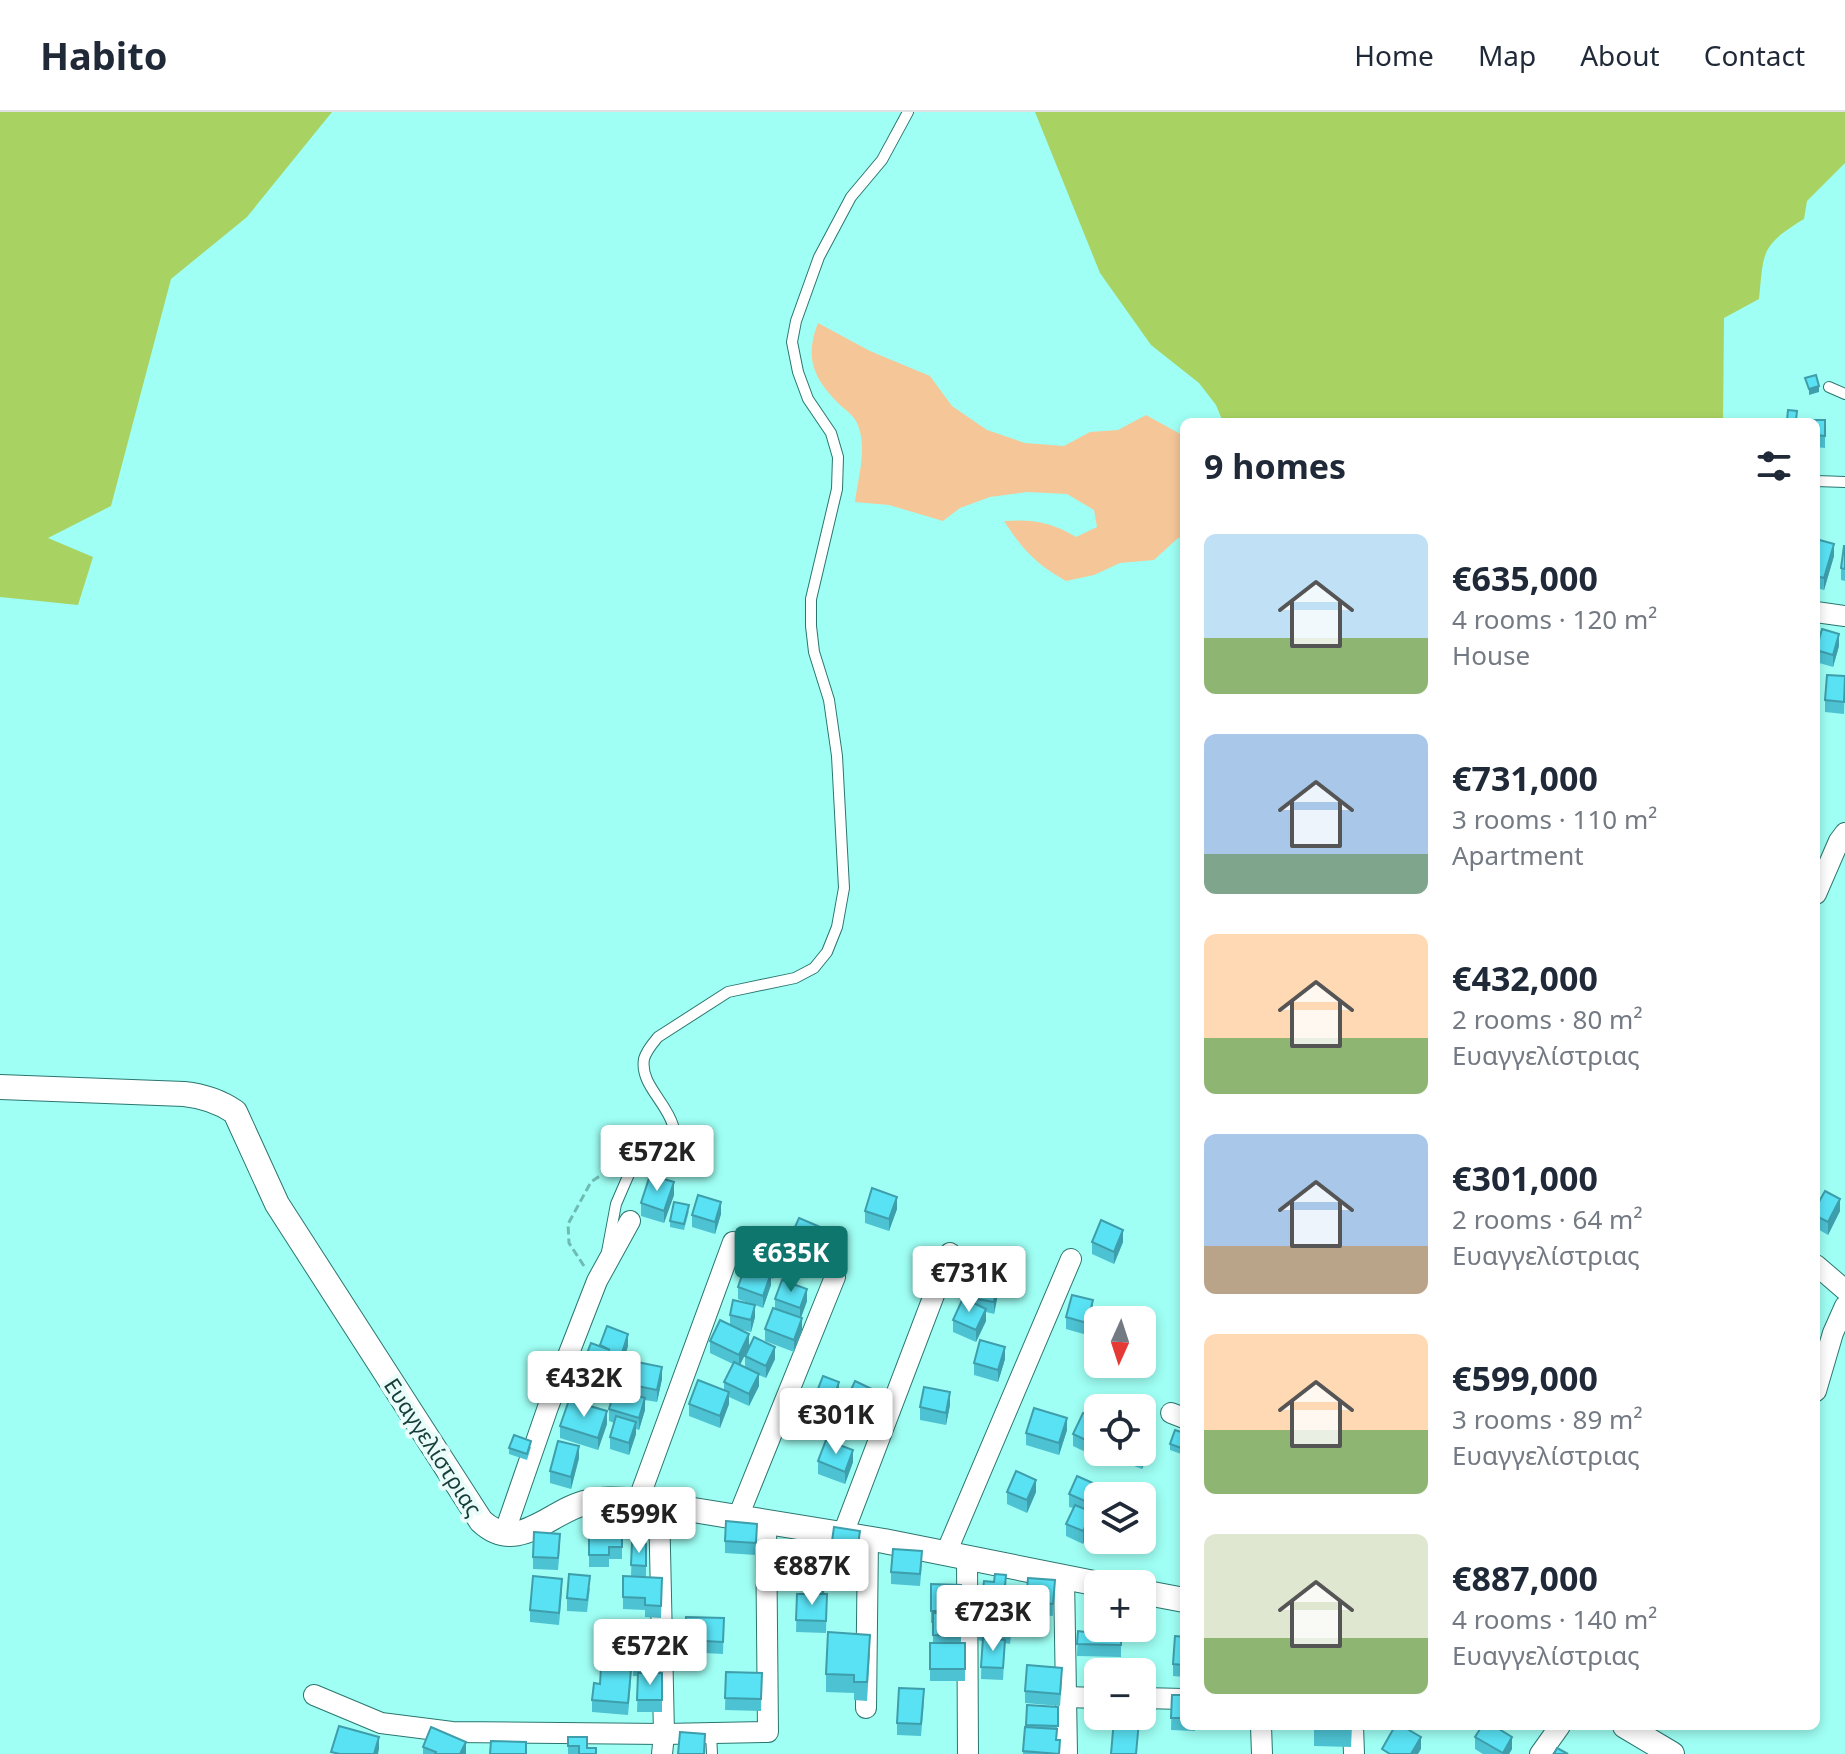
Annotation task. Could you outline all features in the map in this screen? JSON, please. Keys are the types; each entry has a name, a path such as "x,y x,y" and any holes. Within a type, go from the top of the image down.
{"street":[{"path":"1820,613 1845,616"},
{"path":"1820,885 1845,833"},
{"name":"Ευαγγελίστριας","path":"0,1087 184,1094 222,1103 235,1112 277,1204 481,1521 490,1529 504,1534 525,1532 568,1508 610,1499 868,1538 1084,1581"},
{"path":"504,1534 548,1407 597,1281 630,1221"},
{"path":"663,1744 648,1503 733,1242"},
{"path":"843,1534 950,1253"},
{"path":"968,1754 957,1555 1071,1259"},
{"path":"1820,1268 1845,1290"},
{"path":"738,1517 835,1277"},
{"path":"1820,1377 1845,1306"},
{"path":"314,1695 381,1723 452,1732 663,1744 711,1744 768,1732 766,1522"},
{"path":"866,1708 868,1538"},
{"path":"1064,1577 1067,1754"},
{"path":"1156,1595 1180,1599"},
{"path":"1066,1697 1084,1698"},
{"path":"1156,1698 1180,1699"},
{"path":"1261,1730 1262,1754"},
{"path":"1353,1730 1354,1754"},
{"path":"1540,1754 1557,1730"},
{"path":"1630,1730 1656,1750"}],"lane":[{"path":"607,1261 607,1245 616,1204 632,1167 669,1159 676,1146 676,1132 651,1086 645,1065 644,1057 650,1047 658,1037 728,992 795,978 814,968 827,952 837,927 844,888 837,756 829,700 814,652 811,599 837,489 838,457 831,433 808,399 792,342 796,321 819,257 851,197 882,160 908,112"},
{"path":"1829,387 1845,394"},
{"path":"1820,481 1845,482"}],"path":[{"path":"597,1281 569,1243 568,1224 591,1182 619,1163 639,1164"}],"shaded area":[{"path":"0,112 332,112 247,217 171,279 111,506 48,538 93,557 78,605 0,597"},
{"path":"1035,112 1845,112 1845,163 1807,201 1804,219 1779,236 1767,251 1759,299 1724,318 1723,418 1221,418 1216,405 1199,383 1151,345 1100,273"},
{"path":"818,323 870,351 930,376 952,406 987,430 1025,443 1064,446 1090,432 1118,430 1146,415 1180,434 1180,538 1154,560 1120,563 1094,575 1066,581 1031,556 1004,521 1042,523 1076,537 1097,527 1094,510 1067,494 1027,492 990,497 960,508 943,521 889,505 855,502 861,462 860,432 854,418 818,377 812,358"}],"building":[{"path":"1816,375 1819,386 1809,389 1805,378"},
{"path":"1788,410 1797,411 1796,418 1787,418"},
{"path":"1820,420 1825,420 1825,436 1820,435"},
{"path":"1820,540 1834,544 1824,578 1820,577"},
{"path":"1845,546 1845,569 1841,568"},
{"path":"1822,629 1839,634 1833,655 1820,651"},
{"path":"1827,675 1845,676 1844,702 1825,700"},
{"path":"650,1175 674,1182 664,1211 641,1203"},
{"path":"872,1188 897,1197 889,1219 865,1211"},
{"path":"1825,1191 1840,1199 1828,1222 1820,1218 1820,1200"},
{"path":"698,1195 721,1202 715,1222 692,1215"},
{"path":"674,1202 689,1205 684,1224 670,1221"},
{"path":"799,1218 825,1229 812,1260 785,1249"},
{"path":"1101,1220 1123,1230 1114,1252 1092,1242"},
{"path":"755,1227 783,1236 773,1267 745,1258"},
{"path":"746,1264 771,1273 763,1296 738,1287"},
{"path":"971,1268 993,1271 992,1281 998,1282 994,1302 966,1297"},
{"path":"782,1280 807,1289 800,1308 775,1299"},
{"path":"1072,1295 1093,1300 1091,1306 1084,1306 1084,1322 1066,1317"},
{"path":"963,1298 986,1309 976,1330 953,1320"},
{"path":"733,1300 755,1305 751,1320 730,1315"},
{"path":"773,1308 802,1318 794,1340 765,1329"},
{"path":"720,1320 749,1334 739,1355 710,1341"},
{"path":"607,1326 628,1334 614,1378 582,1366 591,1343 610,1350 600,1345"},
{"path":"754,1337 775,1347 766,1366 745,1356"},
{"path":"980,1340 1005,1347 998,1370 974,1363"},
{"path":"632,1361 662,1367 657,1390 627,1384"},
{"path":"734,1362 759,1374 749,1394 724,1382"},
{"path":"823,1376 839,1382 833,1400 816,1394"},
{"path":"698,1380 729,1392 720,1416 689,1404"},
{"path":"855,1381 876,1391 864,1415 844,1405"},
{"path":"924,1387 950,1392 946,1413 920,1407"},
{"path":"615,1389 645,1398 639,1418 609,1409"},
{"path":"569,1400 607,1411 598,1438 560,1426"},
{"path":"1034,1408 1067,1418 1059,1443 1026,1433"},
{"path":"1083,1413 1084,1413 1084,1439 1073,1434"},
{"path":"616,1416 636,1422 629,1443 610,1437"},
{"path":"1175,1430 1180,1432 1180,1448 1170,1444"},
{"path":"514,1435 531,1441 527,1454 509,1448"},
{"path":"826,1440 853,1450 845,1472 818,1461"},
{"path":"558,1441 579,1446 571,1477 550,1471"},
{"path":"1016,1471 1036,1480 1027,1500 1007,1492"},
{"path":"1077,1476 1090,1482 1084,1482 1084,1501 1069,1494"},
{"path":"624,1495 639,1496 638,1527 623,1527"},
{"path":"1075,1505 1084,1509 1083,1531 1066,1524"},
{"path":"726,1521 757,1524 756,1543 725,1541"},
{"path":"589,1523 622,1524 622,1547 609,1547 609,1555 589,1555"},
{"path":"834,1527 860,1531 856,1558 830,1555"},
{"path":"534,1532 560,1534 558,1558 533,1557"},
{"path":"632,1543 646,1544 646,1566 631,1565"},
{"path":"893,1549 922,1551 920,1574 891,1572"},
{"path":"814,1570 825,1571 823,1594 811,1593"},
{"path":"569,1574 590,1576 587,1600 567,1598"},
{"path":"995,1574 1006,1575 1004,1598 982,1596 984,1581 994,1582"},
{"path":"533,1576 562,1579 559,1613 530,1610"},
{"path":"623,1576 662,1578 661,1606 645,1605 645,1598 623,1597"},
{"path":"1028,1578 1055,1580 1053,1604 1026,1601"},
{"path":"931,1584 961,1585 960,1611 931,1611"},
{"path":"797,1594 827,1594 826,1621 796,1620"},
{"path":"980,1610 1012,1613 1010,1632 978,1628"},
{"path":"933,1613 961,1613 961,1636 933,1635"},
{"path":"686,1617 724,1618 723,1642 685,1640"},
{"path":"1078,1631 1084,1632 1084,1642 1121,1642 1121,1645 1077,1644"},
{"path":"828,1632 870,1635 867,1682 854,1682 854,1675 826,1674"},
{"path":"1175,1636 1180,1637 1180,1665 1173,1664"},
{"path":"983,1638 1005,1640 1003,1668 981,1667"},
{"path":"930,1643 965,1643 965,1669 930,1669"},
{"path":"633,1654 646,1655 646,1670 633,1670"},
{"path":"1027,1665 1062,1668 1060,1694 1025,1691"},
{"path":"601,1667 631,1670 628,1703 592,1700 594,1683 600,1684"},
{"path":"726,1672 762,1673 761,1699 725,1698"},
{"path":"638,1673 662,1673 662,1700 637,1700"},
{"path":"899,1688 924,1689 921,1724 897,1723"},
{"path":"1172,1695 1180,1695 1180,1718 1171,1718"},
{"path":"1027,1705 1058,1707 1058,1726 1026,1725"},
{"path":"339,1726 379,1737 374,1754 331,1752"},
{"path":"431,1727 466,1742 460,1754 435,1754 423,1747"},
{"path":"1025,1727 1057,1729 1059,1754 1023,1751"},
{"path":"1113,1730 1138,1730 1136,1754 1111,1754"},
{"path":"1393,1730 1409,1730 1421,1737 1411,1754 1390,1754 1382,1749"},
{"path":"1479,1730 1501,1730 1512,1737 1503,1753 1475,1737"},
{"path":"680,1732 705,1734 704,1754 678,1754"},
{"path":"568,1737 587,1737 587,1748 596,1748 596,1754 579,1754 579,1746 568,1746"},
{"path":"491,1741 526,1742 526,1754 490,1754"},
{"path":"1557,1748 1568,1754 1554,1754"}]}
